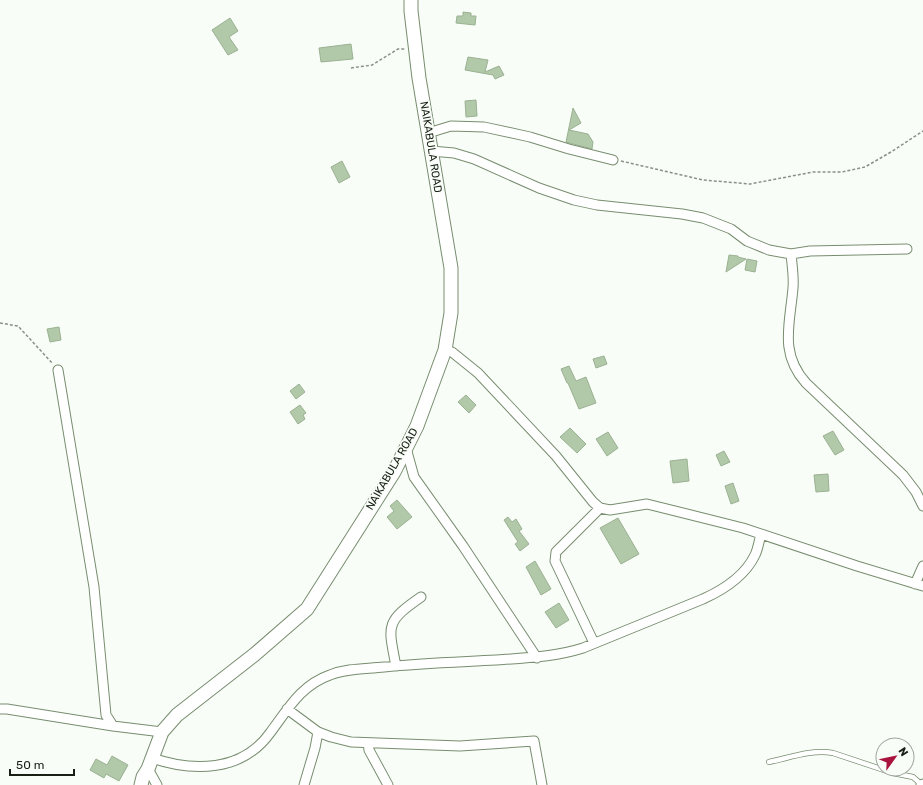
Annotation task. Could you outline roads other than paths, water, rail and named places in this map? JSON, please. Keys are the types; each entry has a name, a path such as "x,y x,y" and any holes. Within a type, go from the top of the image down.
{"street":[{"name":"NAIKABULA ROAD","path":"141,785 162,732 177,716 230,674 307,609 394,472 417,426 445,350 451,313 451,268 428,133 411,0"},
{"path":"428,133 451,126 484,127 530,137 613,160"},
{"path":"431,151 454,153 474,159 539,188 574,200 597,205 682,214 704,218 731,229 761,248 791,254 810,251 907,249"},
{"path":"791,254 793,286 788,342 790,356 796,370 806,383 903,475 916,492 923,506"},
{"path":"445,350 452,352 478,373 556,456 593,502 600,508 610,510 647,504 743,528 919,585 923,566"},
{"path":"58,370 94,587 106,715 113,726"},
{"path":"406,448 414,477 463,546 537,658"},
{"path":"594,643 555,561 556,552 600,508"},
{"path":"157,785 150,763 195,767 215,766 234,761 249,754 263,742 302,691 329,675 343,671 396,666 537,658 568,652 703,599 726,587 749,566 755,554 761,534"},
{"path":"396,666 391,624 396,617 421,597"},
{"path":"0,709 162,732"},
{"path":"287,709 318,732 351,742 368,744 460,746 534,741 542,785"},
{"path":"304,785 318,732"},
{"path":"368,744 369,750 388,785"}],"lane":[{"path":"769,762 811,752 833,752 893,773 913,777 922,784"}]}
